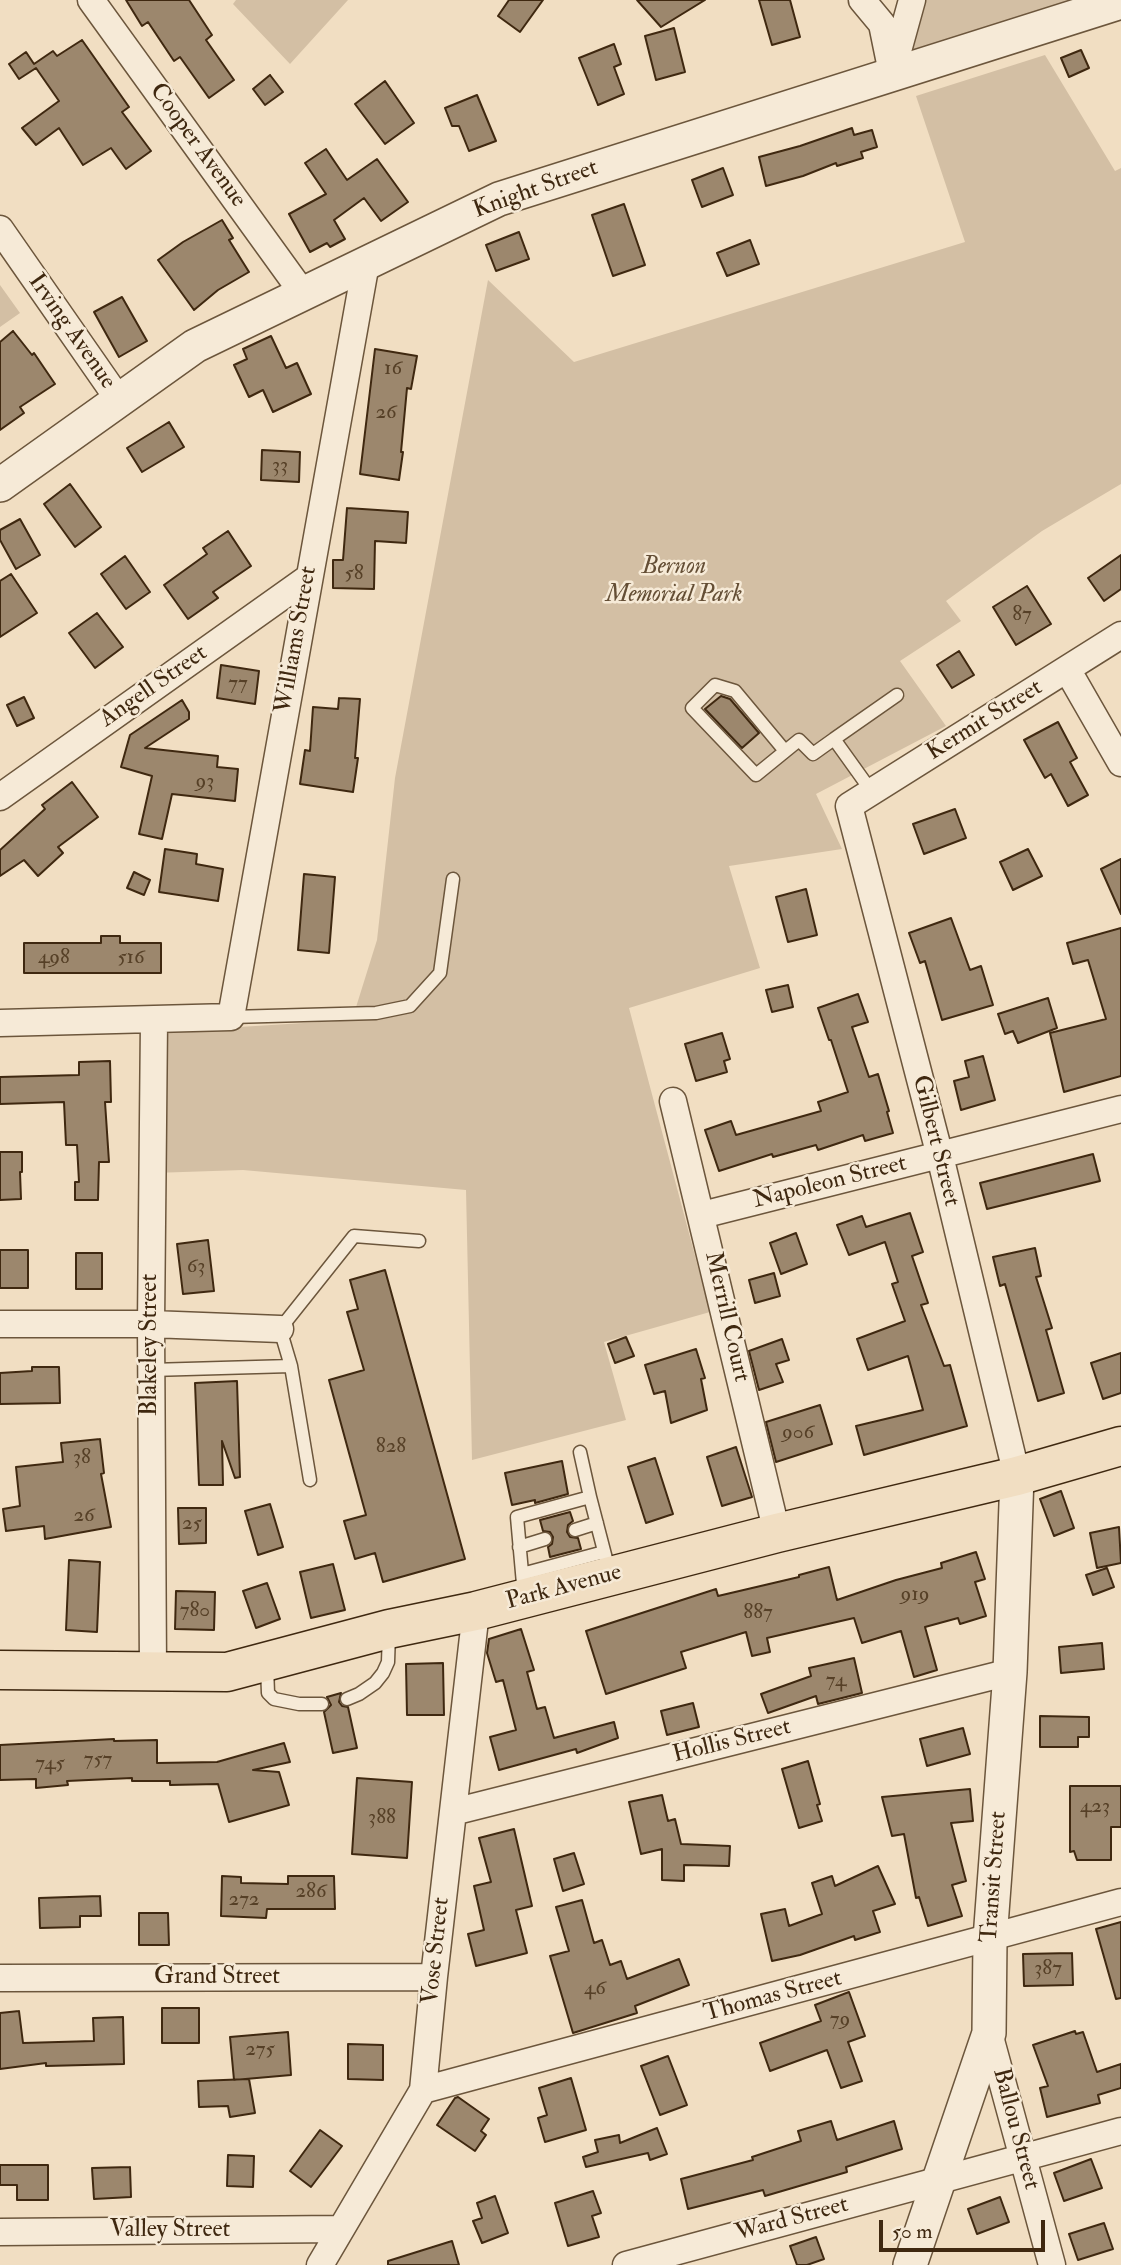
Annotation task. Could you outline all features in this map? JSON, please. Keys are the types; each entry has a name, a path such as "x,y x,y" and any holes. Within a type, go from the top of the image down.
{"main road":[{"name":"Park Avenue","path":"0,1670 228,1672 389,1629 476,1611 523,1586 607,1564 776,1533 1017,1476 1121,1446"}],"street":[{"name":"Cooper Avenue","path":"91,0 302,292"},
{"path":"862,0 882,24 892,73"},
{"path":"892,73 912,0"},
{"name":"Knight Street","path":"0,485 195,346 499,199 1121,2"},
{"name":"Irving Avenue","path":"0,229 119,400"},
{"name":"Williams Street","path":"231,1017 366,263"},
{"name":"Angell Street","path":"0,797 308,578"},
{"name":"Kermit Street","path":"849,806 1121,635"},
{"path":"1067,669 1121,763"},
{"name":"Gilbert Street","path":"849,806 940,1156 1017,1476"},
{"path":"0,1023 231,1017"},
{"name":"Blakeley Street","path":"153,1670 150,1324 154,1021"},
{"name":"Merrill Court","path":"673,1101 776,1533"},
{"name":"Napoleon Street","path":"702,1215 1121,1109"},
{"path":"0,1324 150,1324 280,1329"},
{"name":"Transit Street","path":"910,2265 989,2033 990,1939 1010,1672 1017,1476"},
{"name":"Vose Street","path":"320,2265 423,2090 476,1611"},
{"name":"Hollis Street","path":"453,1812 1010,1672"},
{"name":"Thomas Street","path":"423,2090 1121,1902"},
{"name":"Grand Street","path":"0,1978 434,1977"},
{"name":"Ballou Street","path":"989,2033 1052,2265"},
{"name":"Ward Street","path":"626,2265 1121,2132"},
{"name":"Valley Street","path":"0,2232 340,2229"}],"lane":[{"path":"785,751 735,691 715,685 692,708 756,775 799,740 813,754 897,695"},
{"path":"834,739 872,792"},
{"path":"231,1017 376,1013 410,1006 440,973 453,879"},
{"path":"310,1480 291,1366 280,1329 354,1236 419,1241"},
{"path":"152,1370 291,1366"},
{"path":"580,1452 607,1564"},
{"path":"523,1586 517,1517 590,1497"},
{"path":"575,1530 597,1523"},
{"path":"519,1547 545,1539"},
{"path":"346,1699 375,1683 383,1673 387,1662 389,1629"},
{"path":"266,1662 268,1693 274,1699 299,1704 322,1704"}],"green space":[{"path":"236,0 348,0 290,64 233,4"},
{"path":"918,0 1082,0 900,64"},
{"name":"Bernon Memorial Park","path":"1045,55 1115,171 1121,168 1121,484 1042,531 946,601 961,621 900,661 946,726 816,794 842,849 729,866 760,968 629,1008 710,1312 604,1342 626,1420 472,1460 466,1190 243,1170 153,1173 159,1032 352,1020 377,940 395,778 488,280 574,362 965,242 916,96"},
{"path":"0,285 20,313 0,327"}],"building":[{"path":"126,0 189,0 212,35 206,40 234,80 209,98 180,57 174,61 148,22 142,26"},
{"path":"509,0 543,0 520,32 498,16"},
{"path":"637,0 705,0 661,27"},
{"path":"759,0 790,0 800,37 772,45"},
{"path":"674,28 685,72 656,80 645,36"},
{"path":"82,40 129,107 122,112 151,151 126,169 111,148 83,165 59,128 36,145 22,128 59,101 36,68 19,79 9,64 26,52 34,64 53,51 57,56"},
{"path":"614,44 621,64 614,67 624,94 598,105 579,58"},
{"path":"1081,50 1089,68 1069,77 1061,58"},
{"path":"270,75 283,92 265,105 253,89"},
{"path":"385,81 414,123 385,144 355,104"},
{"path":"477,95 496,141 469,151 459,126 452,126 445,108"},
{"path":"852,128 854,135 872,130 877,147 861,152 863,158 837,166 836,163 766,186 759,157"},
{"path":"326,149 347,180 377,159 408,202 381,221 364,198 334,220 345,239 330,247 327,243 310,252 289,214 326,194 305,163"},
{"path":"723,168 733,195 702,207 692,180"},
{"path":"624,204 645,265 613,276 592,215"},
{"path":"222,220 233,238 229,240 249,272 218,290 194,310 158,260"},
{"path":"519,232 529,259 496,271 486,245"},
{"path":"750,240 759,264 727,276 717,253"},
{"path":"122,297 147,341 119,357 94,312"},
{"path":"13,331 32,355 34,353 55,384 20,407 24,413 0,430 0,342"},
{"path":"271,336 286,368 297,363 311,394 273,412 263,390 249,397 234,365 247,359 243,349"},
{"path":"375,349 417,356 411,389 407,388 399,480 360,474"},
{"path":"169,422 184,447 142,472 127,448"},
{"path":"262,450 300,452 299,482 261,480"},
{"path":"70,484 101,527 75,547 44,504"},
{"path":"347,508 408,512 406,543 375,541 374,589 333,588 333,560 343,560"},
{"path":"20,519 40,555 16,569 0,540 0,530"},
{"path":"228,531 251,566 213,592 218,598 188,619 164,585 207,554 203,548"},
{"path":"1121,555 1121,589 1104,601 1088,578"},
{"path":"125,556 150,592 126,609 101,574"},
{"path":"11,574 37,613 0,637 0,581"},
{"path":"1027,586 1051,624 1016,645 993,607"},
{"path":"97,613 123,647 95,668 69,633"},
{"path":"959,651 974,675 952,688 937,665"},
{"path":"221,665 259,671 255,704 217,698"},
{"path":"721,696 730,699 759,733 742,748 705,709"},
{"path":"24,697 34,718 17,726 7,705"},
{"path":"339,698 360,699 355,758 358,758 353,792 300,784 305,750 310,751 313,707 338,709"},
{"path":"182,700 189,712 189,719 145,748 218,756 217,767 238,769 235,801 172,794 162,839 139,834 152,776 121,767 130,735"},
{"path":"1058,722 1077,758 1070,762 1088,795 1068,806 1051,774 1045,778 1024,740"},
{"path":"72,782 98,817 58,847 63,853 38,876 24,860 0,876 0,850 45,809 42,805"},
{"path":"955,809 966,838 924,854 913,824"},
{"path":"165,849 197,854 196,864 223,869 218,901 159,892"},
{"path":"1028,849 1042,876 1013,890 1000,862"},
{"path":"1121,859 1121,914 1101,869"},
{"path":"134,872 150,880 144,895 127,888"},
{"path":"304,874 335,877 329,953 298,950"},
{"path":"806,889 817,935 788,942 776,897"},
{"path":"951,918 970,970 981,966 993,1005 942,1020 925,961 920,963 909,933"},
{"path":"1121,928 1121,1076 1064,1092 1050,1033 1106,1019 1088,960 1073,964 1067,943"},
{"path":"101,936 120,936 120,943 161,943 161,973 24,973 24,943 101,943"},
{"path":"788,985 793,1007 772,1012 766,990"},
{"path":"858,994 868,1022 852,1027 869,1077 878,1074 893,1133 865,1141 863,1135 818,1150 816,1145 773,1157 772,1154 719,1171 705,1130 731,1121 736,1135 821,1111 818,1102 848,1092 818,1008"},
{"path":"1048,998 1057,1028 1018,1043 1013,1031 1005,1034 998,1014"},
{"path":"722,1033 730,1059 724,1061 727,1072 696,1081 685,1044"},
{"path":"983,1056 995,1100 961,1110 954,1081 969,1077 965,1061"},
{"path":"110,1061 111,1102 105,1102 109,1162 99,1162 98,1200 75,1200 75,1182 79,1182 77,1145 66,1145 64,1102 0,1104 0,1077 79,1075 79,1062"},
{"path":"0,1152 22,1152 21,1199 0,1200"},
{"path":"1093,1154 1100,1181 987,1209 980,1183"},
{"path":"910,1213 923,1252 912,1256 928,1303 921,1305 944,1366 950,1365 967,1426 864,1455 856,1426 923,1410 908,1356 868,1370 857,1339 905,1321 892,1284 898,1282 885,1242 849,1255 837,1225 862,1216 866,1227"},
{"path":"796,1233 807,1264 781,1274 770,1243"},
{"path":"208,1240 214,1291 183,1294 177,1244"},
{"path":"1035,1248 1041,1276 1036,1277 1052,1328 1046,1330 1064,1393 1038,1401 1005,1284 1000,1286 993,1257"},
{"path":"0,1250 28,1250 28,1288 0,1288"},
{"path":"76,1253 102,1253 102,1289 76,1289"},
{"path":"385,1270 465,1559 383,1582 375,1553 355,1559 344,1521 366,1515 329,1380 364,1370 347,1312 358,1309 350,1280"},
{"path":"774,1273 780,1296 755,1303 749,1280"},
{"path":"626,1337 634,1356 615,1363 608,1344"},
{"path":"782,1339 789,1360 776,1364 783,1382 759,1390 749,1351"},
{"path":"696,1349 705,1378 701,1379 707,1410 671,1423 665,1391 654,1394 645,1365"},
{"path":"1121,1353 1121,1393 1103,1399 1091,1363"},
{"path":"32,1367 59,1367 60,1403 0,1404 0,1373 32,1371"},
{"path":"237,1381 240,1477 235,1478 222,1441 223,1485 199,1485 195,1383"},
{"path":"820,1405 832,1444 776,1462 766,1422"},
{"path":"100,1439 104,1473 101,1474 111,1527 45,1539 44,1526 6,1531 3,1509 20,1506 16,1467 63,1462 61,1443"},
{"path":"736,1447 752,1497 722,1506 707,1457"},
{"path":"655,1458 673,1514 646,1523 628,1467"},
{"path":"562,1461 568,1494 535,1503 535,1500 512,1505 505,1473"},
{"path":"1061,1491 1074,1528 1054,1536 1040,1499"},
{"path":"270,1504 283,1547 258,1555 245,1511"},
{"path":"178,1508 206,1508 206,1543 179,1544"},
{"path":"570,1512 573,1521 568,1525 567,1532 570,1537 578,1538 581,1549 550,1557 548,1547 552,1544 553,1537 550,1532 543,1531 540,1520"},
{"path":"1119,1527 1121,1563 1097,1568 1090,1533"},
{"path":"976,1552 985,1579 975,1582 986,1616 960,1624 958,1618 925,1627 937,1670 914,1677 901,1631 862,1643 854,1618 767,1638 770,1652 752,1656 746,1632 681,1652 686,1668 606,1694 586,1631 716,1589 718,1596 829,1567 837,1600 942,1568 941,1563"},
{"path":"69,1560 100,1562 97,1632 66,1630"},
{"path":"333,1564 345,1610 311,1618 300,1572"},
{"path":"1107,1568 1114,1587 1093,1595 1086,1575"},
{"path":"267,1583 280,1619 256,1628 243,1591"},
{"path":"176,1591 215,1592 214,1630 175,1629"},
{"path":"521,1629 534,1670 527,1672 537,1709 545,1707 554,1738 614,1722 618,1738 577,1753 576,1749 499,1770 490,1737 516,1730 503,1680 496,1682 487,1653 489,1639"},
{"path":"1102,1643 1104,1669 1061,1673 1059,1647"},
{"path":"854,1658 862,1693 818,1704 816,1696 768,1713 761,1694 811,1676 809,1668"},
{"path":"443,1663 444,1715 407,1715 406,1664"},
{"path":"341,1693 339,1702 348,1707 357,1748 333,1753 324,1712 331,1705 327,1697"},
{"path":"693,1703 699,1727 667,1735 661,1711"},
{"path":"1040,1716 1089,1717 1089,1737 1078,1737 1078,1747 1040,1747"},
{"path":"963,1728 970,1754 927,1766 920,1739"},
{"path":"114,1739 157,1740 157,1763 217,1762 284,1743 290,1762 253,1770 279,1772 289,1805 229,1822 218,1784 170,1785 170,1781 132,1781 132,1778 67,1781 68,1785 36,1788 36,1779 0,1780 0,1745"},
{"path":"808,1761 822,1821 799,1828 782,1769"},
{"path":"357,1778 412,1782 407,1858 352,1854"},
{"path":"1070,1786 1121,1786 1121,1827 1111,1827 1111,1860 1077,1860 1074,1851 1070,1852"},
{"path":"970,1789 973,1821 951,1823 966,1881 952,1885 962,1916 928,1926 919,1897 916,1898 904,1834 892,1836 882,1797"},
{"path":"662,1795 668,1821 675,1819 681,1844 730,1846 729,1866 684,1865 684,1881 662,1880 662,1849 641,1854 629,1802"},
{"path":"514,1829 532,1906 516,1910 527,1953 476,1966 468,1934 484,1930 474,1886 491,1882 479,1838"},
{"path":"574,1853 584,1884 563,1891 554,1859"},
{"path":"878,1866 895,1904 873,1911 880,1932 855,1940 854,1936 800,1955 772,1961 761,1914 785,1909 789,1926 822,1914 812,1883 832,1876 835,1886"},
{"path":"222,1876 241,1877 241,1883 288,1884 288,1876 334,1876 335,1909 267,1909 266,1918 221,1916"},
{"path":"100,1896 101,1916 80,1916 80,1927 40,1928 39,1898"},
{"path":"582,1900 594,1943 602,1940 610,1965 621,1961 627,1979 679,1959 689,1985 635,2006 637,2013 573,2033 550,1956 569,1951 556,1907"},
{"path":"139,1913 168,1913 169,1945 139,1945"},
{"path":"1121,1922 1121,1998 1116,1999 1096,1929"},
{"path":"1072,1953 1073,1985 1024,1986 1023,1954"},
{"path":"849,1992 865,2036 848,2042 862,2081 841,2088 827,2050 770,2071 760,2043 821,2021 815,2005"},
{"path":"162,2008 199,2008 199,2043 162,2043"},
{"path":"19,2011 23,2043 94,2041 93,2018 123,2017 124,2064 46,2066 46,2063 0,2069 0,2013"},
{"path":"1075,2031 1076,2034 1083,2032 1097,2072 1121,2064 1121,2088 1098,2095 1100,2103 1047,2117 1040,2088 1048,2086 1033,2045"},
{"path":"288,2032 291,2075 234,2080 230,2037"},
{"path":"348,2044 383,2045 383,2080 348,2079"},
{"path":"668,2056 687,2105 660,2115 641,2066"},
{"path":"571,2078 586,2130 545,2142 538,2118 547,2115 539,2088"},
{"path":"249,2079 255,2113 230,2117 228,2106 199,2107 198,2081"},
{"path":"458,2097 489,2119 481,2131 486,2135 475,2151 437,2125"},
{"path":"831,2121 837,2140 894,2121 902,2149 846,2167 847,2172 765,2196 763,2190 688,2209 681,2179 753,2160 752,2157 801,2141 798,2131"},
{"path":"657,2128 667,2154 650,2160 648,2153 586,2167 583,2157 598,2152 595,2140 619,2135 620,2143"},
{"path":"320,2130 342,2146 311,2187 290,2171"},
{"path":"228,2155 254,2156 253,2187 227,2186"},
{"path":"1091,2159 1102,2188 1064,2201 1054,2173"},
{"path":"0,2165 48,2165 48,2200 17,2200 17,2185 0,2185"},
{"path":"130,2167 131,2197 94,2199 92,2168"},
{"path":"593,2191 601,2213 592,2216 599,2237 568,2246 555,2203"},
{"path":"495,2196 508,2233 482,2243 473,2221 482,2218 477,2203"},
{"path":"1000,2197 1009,2222 977,2234 968,2209"},
{"path":"1104,2223 1113,2249 1078,2260 1069,2234"},
{"path":"816,2237 824,2259 807,2265 797,2265 790,2246"},
{"path":"452,2241 459,2265 388,2265 388,2261"}]}
